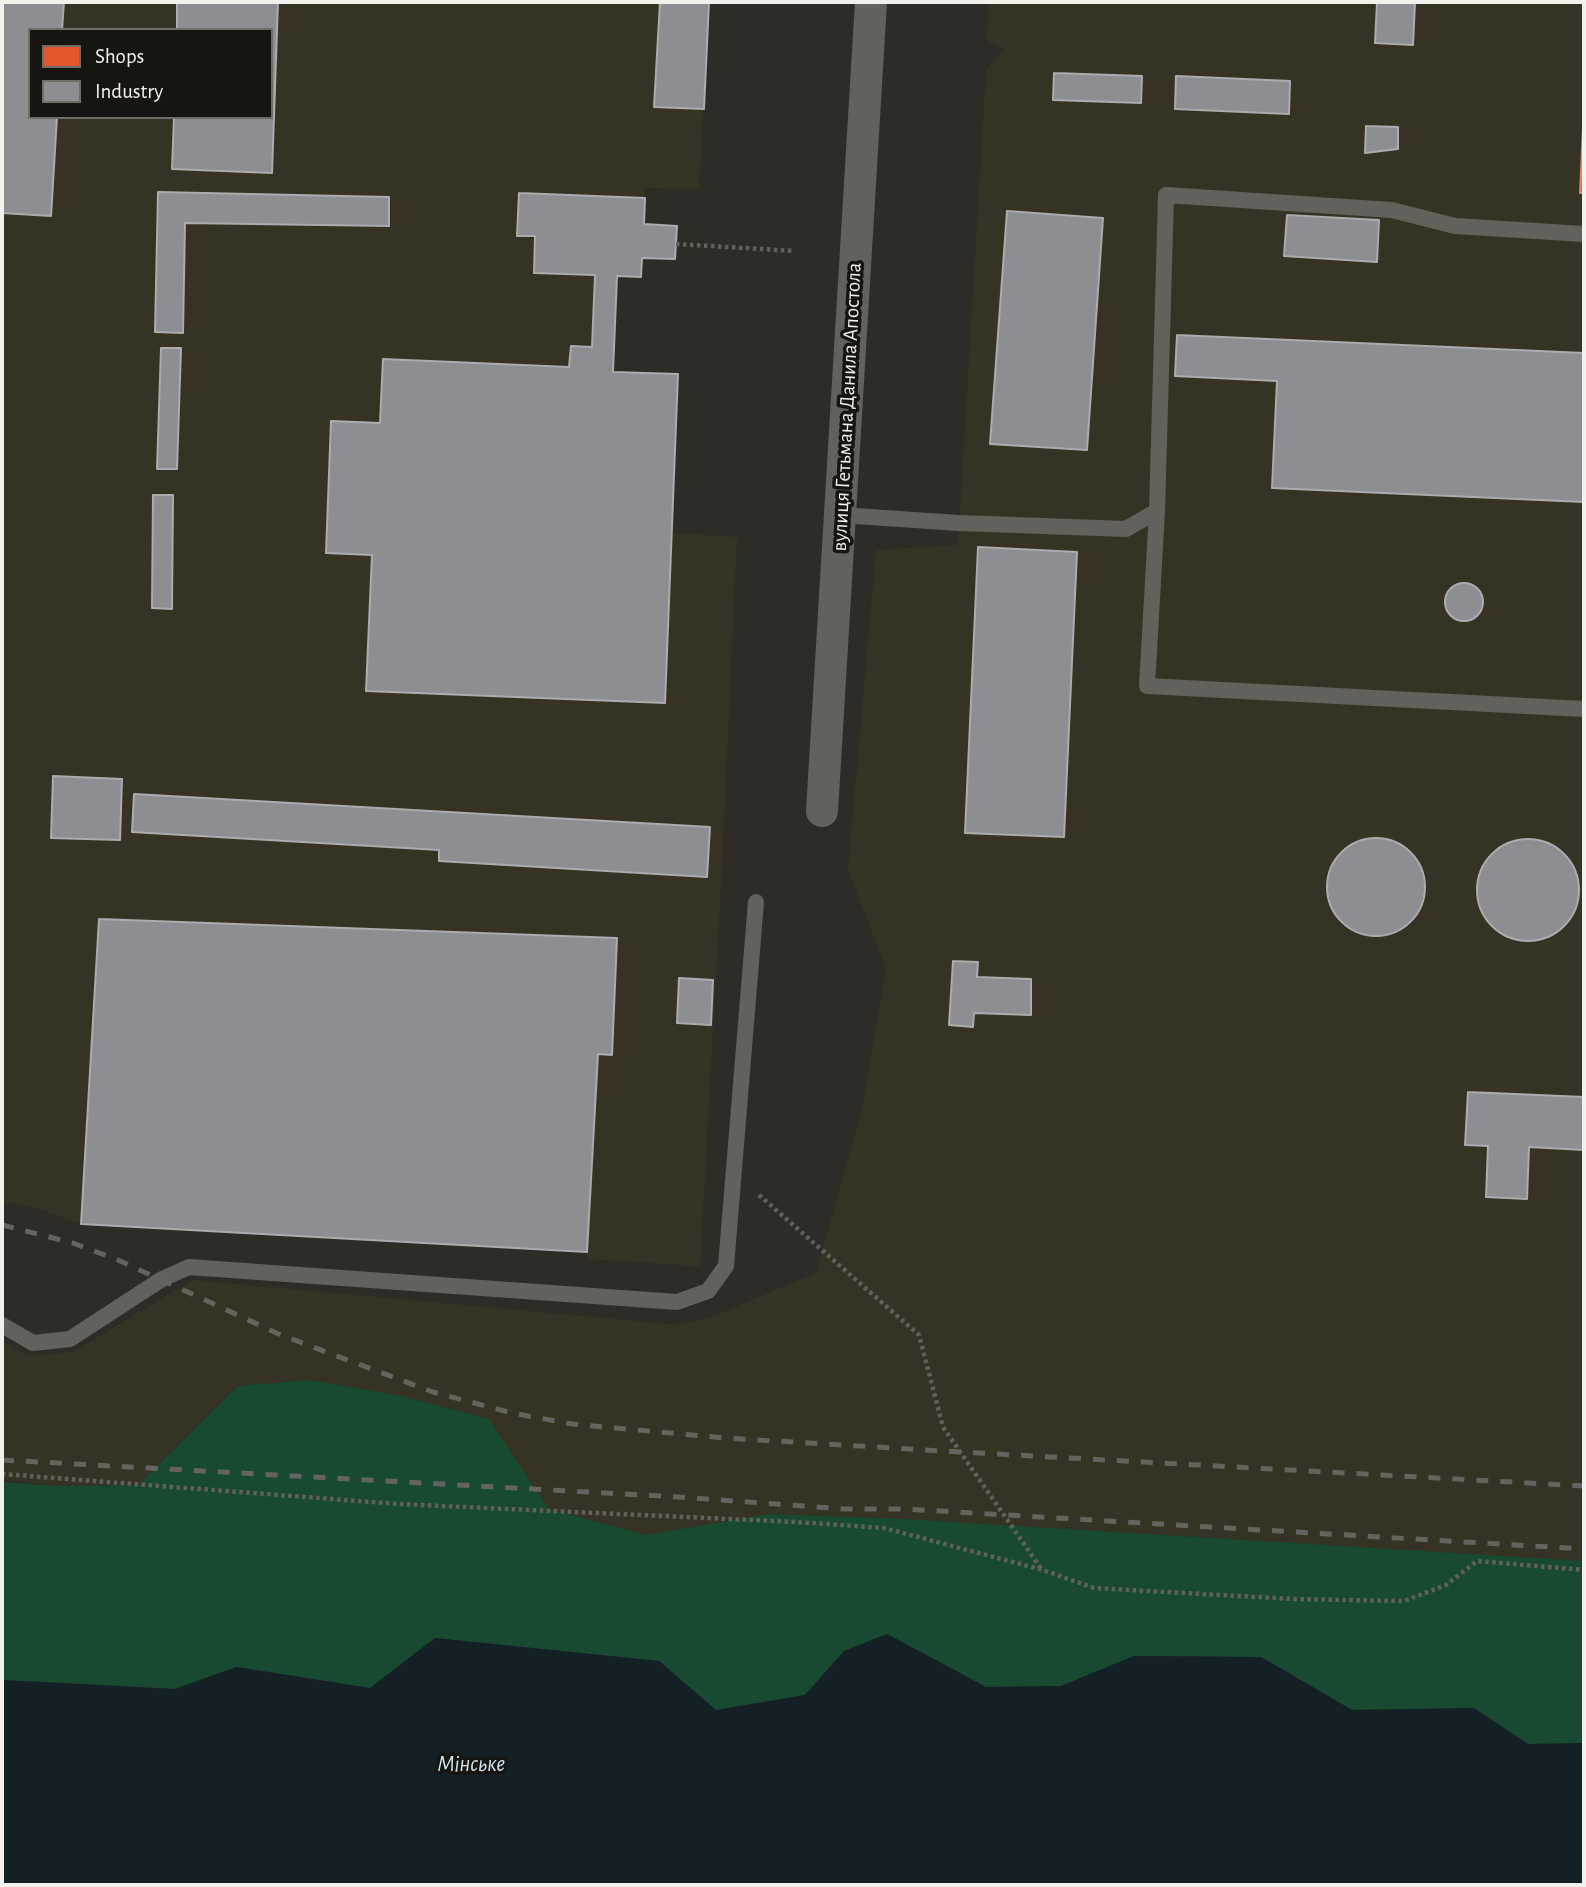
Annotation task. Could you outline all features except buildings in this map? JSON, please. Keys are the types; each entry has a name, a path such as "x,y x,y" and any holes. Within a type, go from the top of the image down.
{"street":[{"name":"вулиця Гетьмана Данила Апостола","path":"822,811 871,2"}],"lane":[{"path":"1584,233 1455,226 1392,210 1166,195 1157,511 1147,686 1584,709"},
{"path":"840,515 959,523 1126,529 1157,511"},
{"path":"2,1325 33,1343 70,1339 162,1279 190,1267 677,1302 708,1292 726,1266 756,902"}],"path":[{"path":"676,244 795,251"},
{"path":"733,1172 919,1335 943,1427 1043,1570"},
{"path":"2,1474 398,1503 884,1528 1043,1570 1094,1588 1293,1599 1404,1601 1446,1585 1477,1561 1584,1570"}],"shaded area":[{"path":"2,2 709,2 699,189 645,188 644,224 677,226 675,259 642,258 641,277 617,277 613,371 678,374 672,533 737,537 700,1266 587,1259 586,1252 81,1224 36,1208 2,1201"},
{"path":"989,2 1584,2 1584,1561 905,1519 768,1514 646,1535 549,1509 489,1419 402,1396 309,1380 237,1386 138,1485 58,1486 2,1479 2,1341 28,1356 73,1352 193,1280 679,1325 717,1315 816,1273 862,1110 886,968 848,870 876,550 958,545 986,71 1004,49 987,41"}],"green space":[{"path":"309,1380 402,1396 489,1419 549,1509 646,1535 768,1514 905,1519 1584,1561 1584,1743 1528,1744 1474,1708 1352,1710 1261,1657 1134,1656 1061,1686 986,1687 887,1634 844,1651 805,1695 716,1710 659,1661 435,1638 370,1688 236,1667 175,1689 2,1680 2,1482 58,1486 138,1485 238,1386"}],"water":[{"name":"Мінське","path":"887,1634 986,1687 1061,1686 1134,1656 1261,1657 1352,1710 1474,1708 1528,1744 1584,1743 1584,1885 2,1885 2,1680 175,1689 236,1667 370,1688 435,1638 659,1661 716,1710 805,1695 844,1651"}],"railway":[{"path":"2,1225 73,1243 118,1260 281,1335 433,1392 512,1413 572,1424 725,1438 1584,1486"},
{"path":"2,1460 1584,1549"}]}
